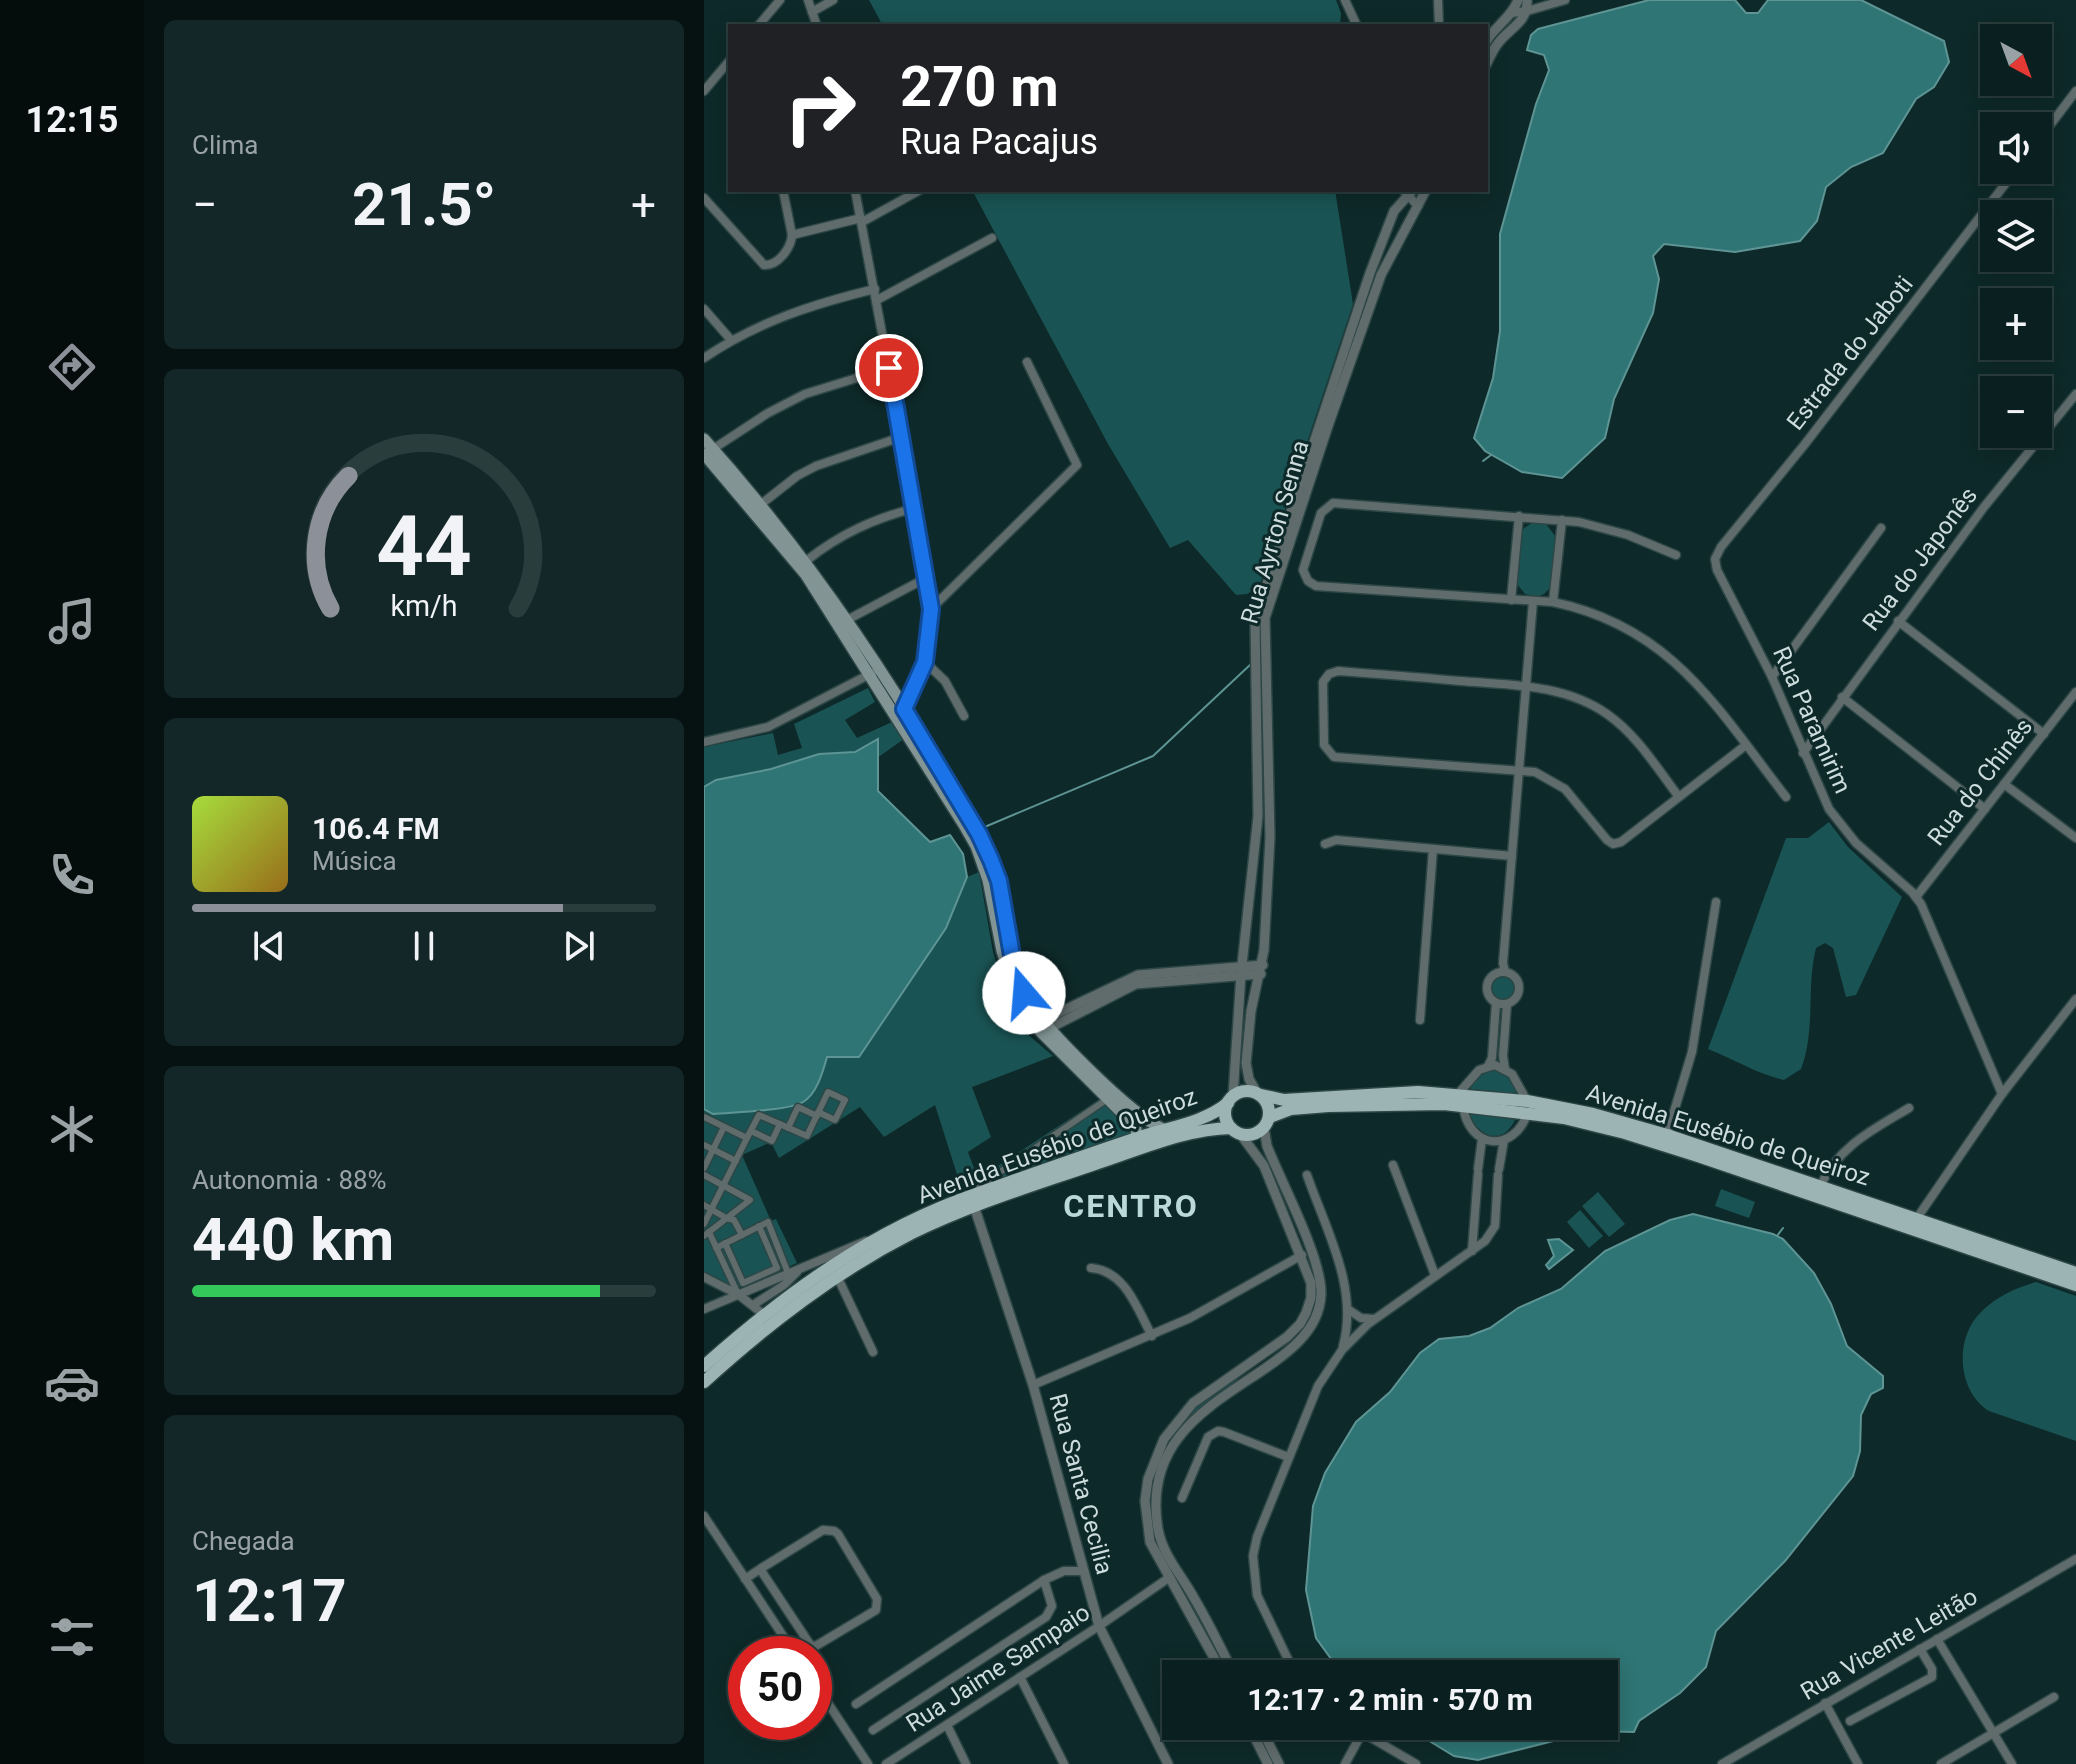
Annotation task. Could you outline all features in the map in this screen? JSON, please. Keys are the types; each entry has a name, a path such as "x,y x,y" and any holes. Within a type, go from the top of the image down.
{"main road":[{"path":"704,439 708,452 806,575 875,672"},
{"path":"708,452 760,505 806,561 847,620 976,846 988,880 1011,984 1023,1010 1143,1118 1163,1129"},
{"path":"1042,1026 1133,1125 1137,1138"},
{"path":"1244,1091 1259,1094 1268,1105 1267,1122 1254,1135 1236,1131 1225,1116 1230,1100 1244,1091"},
{"name":"Avenida Eusébio de Queiroz","path":"1259,1094 1284,1100 1377,1093 1593,1114 1667,1135 1820,1187 2076,1285"},
{"name":"Avenida Eusébio de Queiroz","path":"787,1304 838,1261 885,1234 1137,1138 1207,1117 1230,1100"},
{"name":"Avenida Eusébio de Queiroz","path":"1267,1122 1291,1109 1460,1100"},
{"name":"Avenida Eusébio de Queiroz","path":"1528,1106 1639,1137 2076,1273"},
{"name":"Avenida Eusébio de Queiroz","path":"704,1366 763,1317 974,1200 1187,1134 1236,1131"},
{"name":"Avenida Eusébio de Queiroz","path":"704,1382 763,1317"}],"street":[{"path":"760,24 780,0"},
{"path":"808,0 816,24"},
{"path":"812,12 833,0"},
{"path":"1345,0 1356,24"},
{"path":"1438,0 1439,24"},
{"path":"1488,39 1518,0"},
{"path":"1488,61 1499,41 1521,21 1527,11 1527,0"},
{"path":"1511,13 1565,0"},
{"path":"704,91 728,62"},
{"path":"2052,123 2076,91"},
{"name":"Estrada do Jaboti","path":"1715,559 1721,547 1805,444 2005,184"},
{"path":"704,198 764,265 773,264 788,249 792,235 783,192"},
{"path":"855,192 931,609 925,662 900,713"},
{"path":"792,235 861,220 916,192"},
{"name":"Rua Ayrton Senna","path":"1230,1100 1257,844 1260,619 1360,301 1405,192"},
{"path":"1407,192 1418,206"},
{"name":"Rua Ayrton Senna","path":"1259,1094 1249,1079 1246,1063 1251,1011 1262,970 1270,837 1264,638 1260,619 1379,278 1425,192"},
{"path":"877,300 992,238"},
{"path":"704,358 731,340 790,312 875,289"},
{"path":"704,309 731,340"},
{"path":"931,609 1077,465 1027,362"},
{"path":"708,452 768,413 805,394 889,368"},
{"name":"Rua do Japonês","path":"1803,753 1984,507 2076,394"},
{"path":"760,505 797,476 816,466 901,437"},
{"path":"1676,555 1612,530 1562,520 1333,503 1321,513 1303,570 1308,581 1316,586 1553,602 1616,621 1656,645 1692,677 1786,797"},
{"path":"806,561 844,533 881,517 915,508"},
{"path":"1511,600 1519,516"},
{"path":"1553,602 1562,520"},
{"path":"1772,677 1881,528"},
{"name":"Rua Paramirim","path":"1715,559 1717,570 1772,677 1829,809 1847,833 1916,897 2002,1094"},
{"path":"847,620 926,578"},
{"path":"1505,972 1503,963 1533,601"},
{"path":"1898,621 2044,734"},
{"path":"925,662 945,681 964,716"},
{"path":"1679,797 1638,743 1608,715 1574,697 1526,686 1338,671 1326,676 1323,685 1324,745 1334,757 1535,772 1559,783 1613,844 1621,842 1679,797 1746,745"},
{"path":"704,742 768,727 875,672"},
{"name":"Rua do Chinês","path":"1916,897 2076,692"},
{"path":"1842,697 1985,809"},
{"path":"2004,784 2076,838"},
{"path":"1325,844 1336,840 1512,856"},
{"path":"1420,1020 1433,849"},
{"path":"1667,1135 1692,1052 1716,902"},
{"path":"1042,1026 1136,984 1262,970"},
{"path":"1505,1069 1507,1004 1515,997 1518,987 1514,977 1505,972 1495,974 1487,986 1489,996 1496,1003 1507,1004"},
{"path":"1914,1224 2002,1094 2076,999"},
{"path":"1488,1066 1505,1069 1521,1085 1528,1106 1524,1124 1516,1134 1504,1140 1482,1139 1471,1130 1464,1119 1460,1100 1470,1079 1488,1066 1492,1058 1496,1003"},
{"path":"1493,1043 1504,1044"},
{"path":"704,1224 759,1115 788,1128 807,1136 818,1114 828,1092 845,1100 835,1120 818,1114 798,1107 788,1128"},
{"path":"974,1200 981,1185 1081,1118 1103,1102 1105,1097"},
{"path":"1820,1187 1832,1164 1853,1143 1909,1108"},
{"path":"704,1117 747,1138"},
{"path":"1215,1660 1150,1542 1146,1520 1148,1479 1155,1455 1175,1421 1193,1403 1287,1337 1300,1324 1311,1298 1311,1283 1267,1146 1267,1122"},
{"path":"751,1131 772,1141 780,1124"},
{"path":"704,1168 724,1127"},
{"path":"1227,1660 1163,1548 1156,1503 1163,1467 1183,1431 1211,1405 1301,1338 1317,1316 1320,1305 1318,1269 1260,1158 1236,1131"},
{"path":"1472,1251 1482,1139"},
{"path":"1288,1660 1263,1611 1253,1575 1257,1537 1288,1457 1318,1386 1342,1350 1374,1319 1485,1241 1495,1226 1504,1140"},
{"path":"704,1145 736,1161"},
{"path":"1393,1165 1435,1275"},
{"path":"704,1175 750,1200 705,1234 763,1317 799,1269"},
{"path":"1307,1175 1343,1274 1349,1310 1342,1350"},
{"path":"1477,1189 1497,1191"},
{"name":"Rua Santa Cecilia","path":"974,1200 1033,1385 1099,1626 1168,1764"},
{"path":"704,1205 734,1220 742,1235"},
{"path":"716,1248 768,1222 782,1273"},
{"path":"759,1226 782,1273"},
{"path":"704,1309 743,1289 885,1234"},
{"path":"1473,1234 1485,1241"},
{"path":"725,1243 743,1289"},
{"path":"1033,1385 1152,1336 1236,1294 1302,1255"},
{"path":"1091,1268 1103,1269 1121,1280 1152,1336"},
{"path":"837,1276 873,1352"},
{"path":"704,1277 743,1289"},
{"path":"1349,1310 1361,1318 1374,1319"},
{"path":"1244,1368 1250,1377"},
{"path":"1182,1498 1212,1433 1224,1432 1288,1457"},
{"path":"704,1516 783,1636"},
{"path":"745,1579 760,1569 823,1530 834,1531 878,1605 876,1610 814,1647 760,1569"},
{"name":"Rua Vicente Leitão","path":"1722,1764 2076,1559"},
{"path":"856,1704 1044,1580 1064,1571 1084,1571"},
{"name":"Rua Jaime Sampaio","path":"886,1764 1170,1577"},
{"path":"873,1730 1046,1617 1052,1606 1044,1580"},
{"path":"1937,1639 2012,1764"},
{"path":"1850,1721 1932,1677 1932,1669 1920,1649"},
{"path":"1020,1677 1064,1764"},
{"path":"1941,1764 2054,1697"},
{"path":"1825,1703 1858,1764"},
{"path":"832,1709 868,1764"},
{"path":"947,1725 966,1764"},
{"path":"1256,1740 1268,1764"},
{"path":"1267,1740 1279,1764"},
{"path":"1345,1764 1358,1740"},
{"path":"1374,1740 1416,1764"}],"shaded area":[{"path":"869,0 1336,0 1341,13 1340,24 882,24"},
{"path":"1649,0 1735,0 1746,13 1758,13 1768,0 1861,0 1944,41 1949,62 1934,87 1916,99 1883,153 1851,167 1826,187 1817,221 1800,241 1735,252 1664,244 1653,256 1659,279 1653,313 1614,399 1605,438 1562,478 1522,472 1485,451 1474,438 1493,378 1500,331 1500,234 1536,104 1549,70 1544,55 1527,50 1531,35 1538,29"},
{"path":"973,192 1335,192 1353,304 1259,587 1247,594 1236,595 1188,540 1170,548 1108,444"},
{"path":"1534,522 1546,524 1556,537 1552,586 1537,597 1525,594 1517,584 1520,535 1524,528"},
{"path":"868,688 875,702 845,720 857,738 892,722 904,739 877,758 878,740 855,752 819,754 771,769 716,780 704,787 704,747 773,733 778,755 802,748 794,724"},
{"path":"878,739 878,791 930,842 950,835 963,854 967,877 946,928 859,1057 827,1057 819,1082 803,1102 760,1111 713,1114 704,1109 704,787 716,780 771,769 819,754 855,752"},
{"path":"1829,822 1848,847 1902,897 1856,995 1846,997 1833,948 1825,943 1816,948 1806,1054 1801,1069 1784,1080 1708,1049 1786,838 1808,838"},
{"path":"979,872 993,952 1006,993 1025,1032 1053,1056 972,1087 991,1137 968,1152 978,1179 961,1187 935,1105 884,1137 860,1107 779,1158 771,1142 742,1155 771,1221 776,1219 797,1263 736,1289 704,1272 704,1109 714,1114 766,1110 792,1104 812,1092 820,1080 827,1057 907,982 946,928 967,877"},
{"path":"1502,977 1513,984 1514,989 1507,1000 1502,1001 1491,994 1490,989 1497,978"},
{"path":"1498,1069 1508,1073 1517,1094 1471,1089 1475,1078"},
{"path":"1100,1099 1131,1129 1130,1137 983,1187 978,1179"},
{"path":"1469,1111 1516,1118 1505,1133 1491,1136 1478,1128"},
{"path":"1721,1189 1755,1202 1749,1218 1715,1206"},
{"path":"1598,1192 1625,1224 1609,1237 1582,1206"},
{"path":"1580,1210 1603,1236 1589,1248 1567,1222"},
{"path":"1693,1214 1773,1234 1783,1239 1814,1273 1831,1304 1847,1346 1883,1376 1883,1388 1871,1394 1861,1415 1860,1451 1853,1476 1785,1561 1716,1631 1706,1667 1680,1693 1639,1721 1634,1732 1618,1732 1618,1660 1332,1660 1316,1638 1306,1590 1313,1506 1325,1473 1356,1422 1390,1392 1420,1353 1439,1339 1469,1336 1490,1328 1518,1308 1561,1289 1605,1251 1670,1220"},
{"path":"1559,1239 1573,1250 1549,1269 1546,1265 1554,1256 1548,1240"},
{"path":"2036,1282 2076,1296 2076,1441 1989,1411 1970,1391 1965,1378 1963,1349 1972,1323 2000,1297"},
{"path":"1236,1377 1239,1382 1200,1408 1168,1447 1155,1480 1151,1516 1160,1550 1194,1602 1224,1660 1218,1660 1153,1547 1148,1491 1158,1455 1186,1416"},
{"path":"1428,1740 1557,1740 1478,1760 1454,1756"}],"waterway":[{"path":"1483,461 1491,455"},
{"path":"987,826 1153,756 1251,664"},
{"path":"1777,1236 1783,1228"}],"district":[{"name":"CENTRO","path":"1131,1206"}],"route":[{"path":"889,368 931,609 925,662 904,709 979,834 996,871 1014,967 1024,993"}]}
